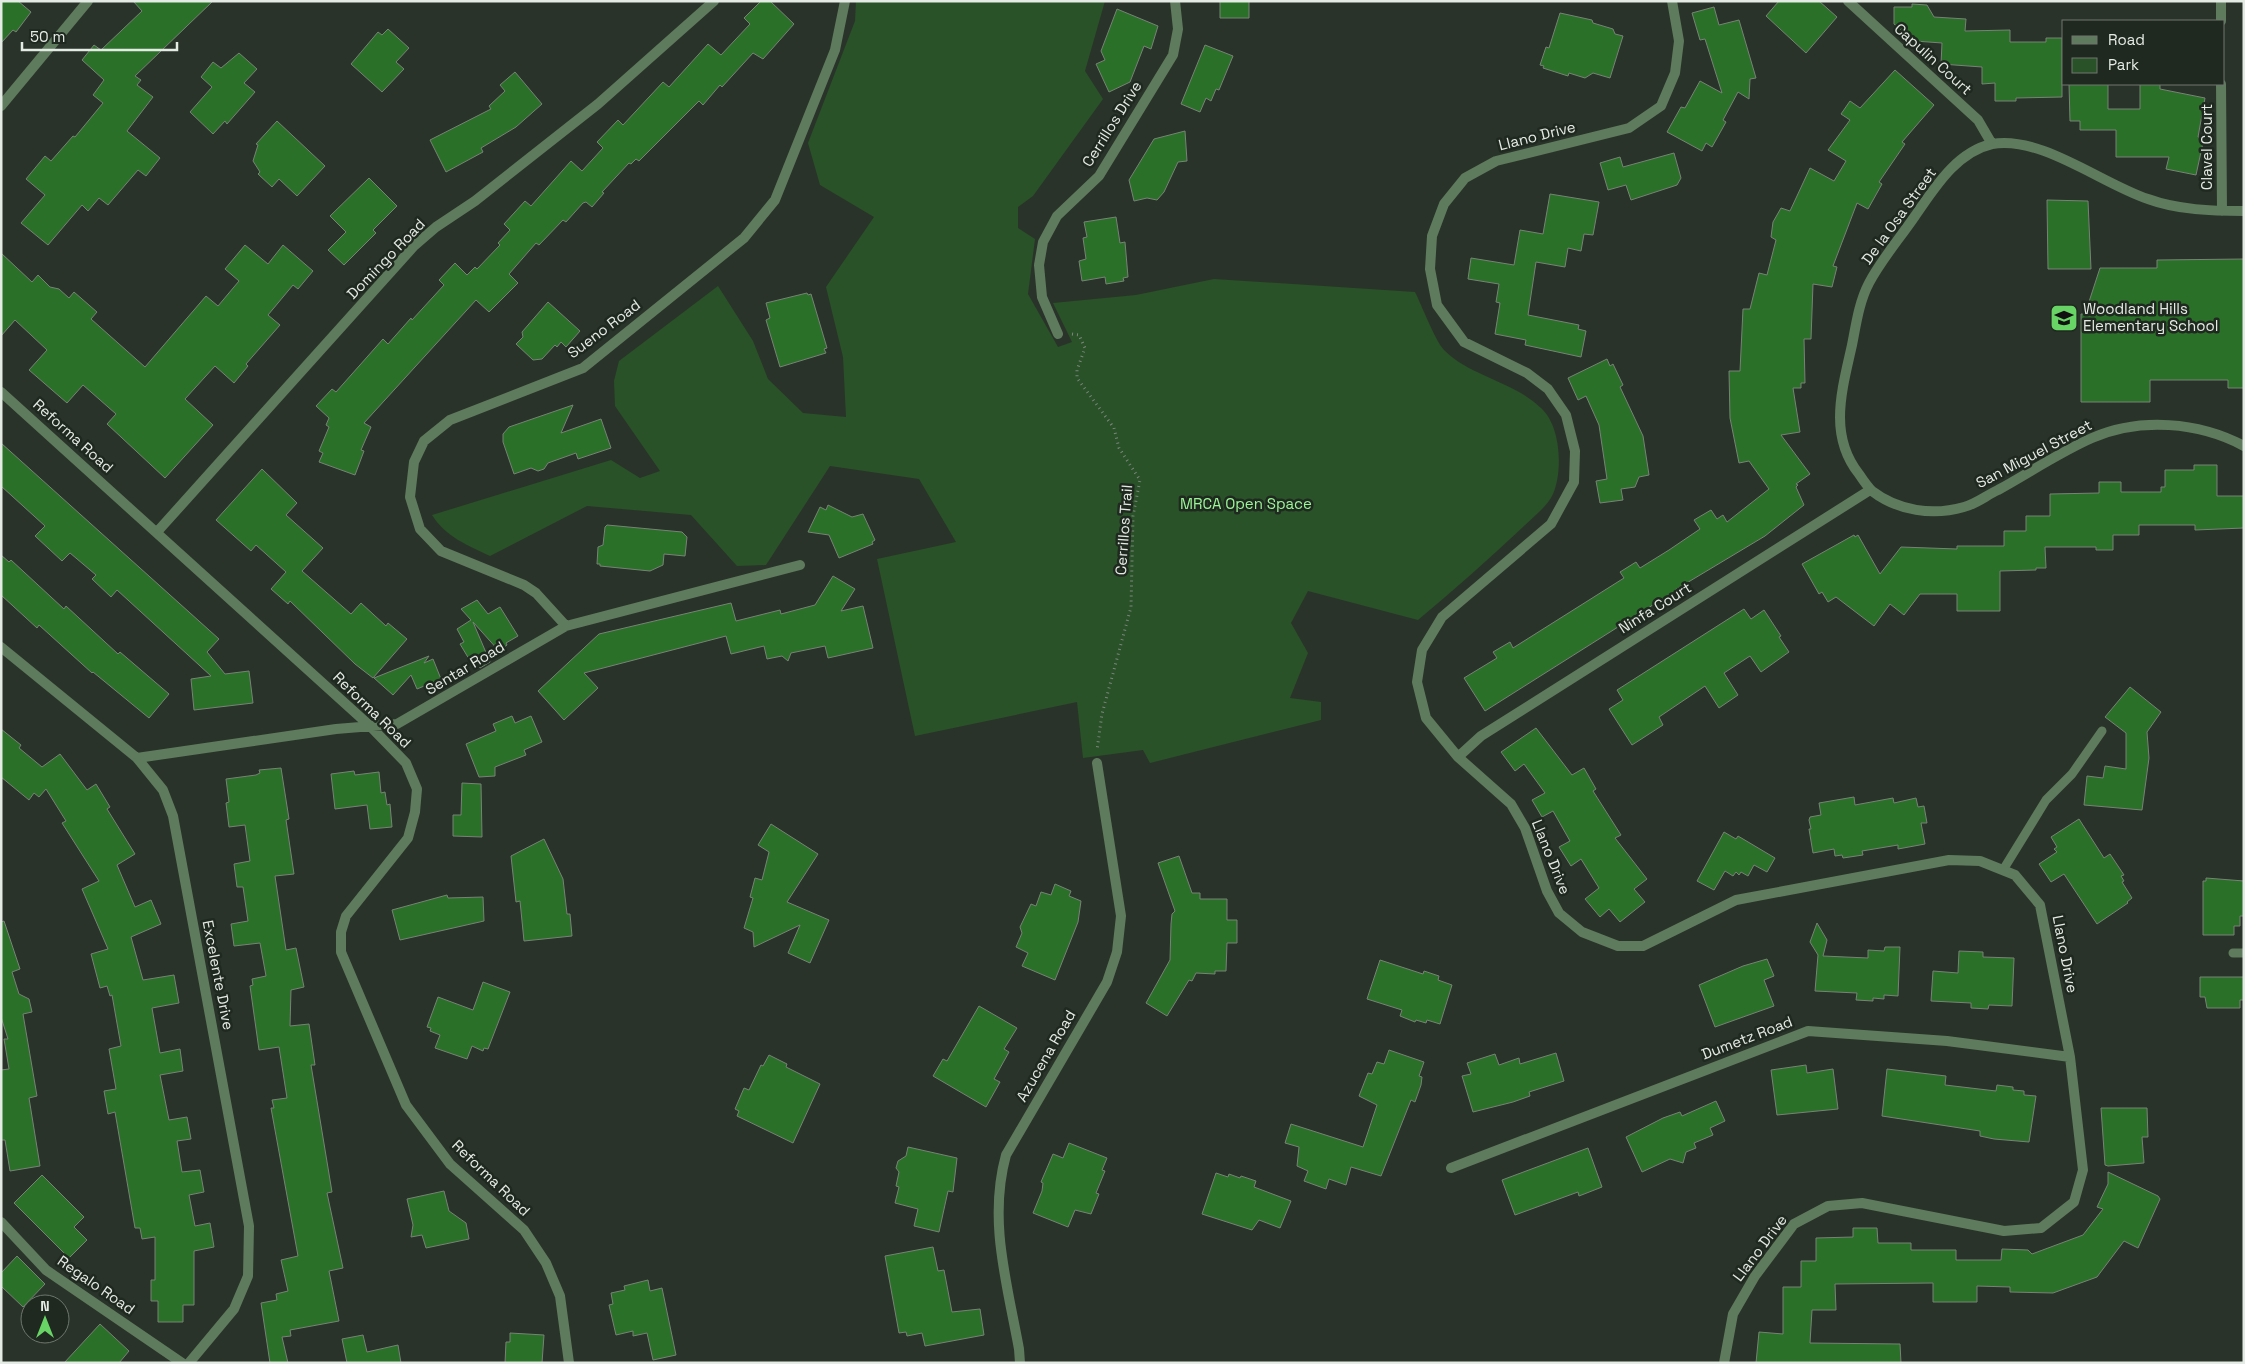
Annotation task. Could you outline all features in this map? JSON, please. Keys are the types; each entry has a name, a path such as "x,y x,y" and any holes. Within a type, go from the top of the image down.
{"street":[{"path":"1,106 88,1"},
{"name":"Domingo Road","path":"156,532 414,246 436,227 475,201 598,104 714,1"},
{"name":"Sueno Road","path":"566,626 536,592 524,585 440,551 420,529 410,498 414,462 424,441 450,420 583,368 744,238 775,200 835,50 846,1"},
{"name":"Cerrillos Drive","path":"1058,334 1042,297 1038,265 1043,242 1057,216 1099,176 1172,55 1178,29 1175,1"},
{"name":"Llano Drive","path":"1672,1 1679,41 1675,73 1661,106 1629,128 1496,161 1465,178 1444,204 1432,236 1430,270 1437,305 1464,342 1527,373 1548,389 1566,415 1575,451 1574,482 1551,524 1442,617 1422,650 1417,682 1426,718 1458,757 1511,804 1526,828 1547,891 1559,913 1582,932 1618,946 1643,946 1736,900 1949,860 1980,861 2015,875 2040,905 2070,1057 2083,1170 2074,1202 2041,1228 2004,1231 1862,1203 1828,1206 1794,1224 1755,1276 1733,1314 1724,1363"},
{"name":"Capulin Court","path":"1848,1 1978,120 1992,144"},
{"path":"2221,1 2221,20"},
{"name":"Clavel Court","path":"2221,85 2222,211"},
{"name":"De la Osa Street","path":"1870,490 1850,463 1840,436 1839,405 1860,307 1869,283 1941,177 1969,155 1992,144 2018,144 2040,148 2112,185 2149,200 2186,208 2244,211"},
{"name":"Reforma Road","path":"1,392 370,726 406,763 417,789 415,812 408,838 346,916 341,932 342,952 406,1105 450,1164 524,1230 546,1263 560,1296 569,1363"},
{"name":"San Miguel Street","path":"1870,490 1896,506 1930,512 1966,507 2094,437 2137,426 2178,425 2224,436 2244,446"},
{"name":"Ninfa Court","path":"1458,757 1481,736 1870,490"},
{"name":"Sentar Road","path":"137,758 336,728 397,724 566,626 800,565"},
{"name":"Excelente Drive","path":"1,646 137,758 163,790 173,816 249,1226 248,1276 234,1310 189,1363"},
{"name":"Azucena Road","path":"1020,1363 998,1233 997,1209 1000,1178 1006,1154 1107,982 1117,952 1121,916 1097,763"},
{"name":"Dumetz Road","path":"1451,1168 1808,1031 1947,1041 2070,1057"},
{"name":"Regalo Road","path":"1,1222 46,1270 182,1363"}],"lane":[{"path":"2003,870 2046,800 2072,774 2102,731"},
{"path":"2233,953 2244,954"}],"path":[{"name":"Cerrillos Trail","path":"1058,334 1079,335 1083,340 1085,348 1077,370 1077,378 1114,428 1119,448 1140,480 1133,516 1131,607 1102,714 1097,740 1097,763"}],"green space":[{"name":"MRCA Open Space","path":"856,1 1105,1 1085,71 1103,99 1033,196 1018,207 1018,228 1035,239 1028,294 1058,347 1072,342 1053,303 1136,295 1214,279 1415,292 1444,350 1467,367 1518,391 1541,408 1548,416 1556,437 1559,461 1556,484 1551,498 1540,512 1418,620 1308,591 1291,623 1308,653 1290,698 1321,702 1321,720 1150,763 1143,750 1083,758 1077,702 915,736 877,559 956,542 919,479 830,466 766,565 737,566 691,515 587,506 490,556 450,535 432,515 611,460 640,478 660,471 615,406 614,381 619,361 718,286 753,341 768,379 803,413 846,417 843,357 826,287 874,217 820,185 808,143 855,21"}],"building":[{"path":"1,1 18,1 31,12 16,32 13,30 1,43"},
{"path":"133,1 213,1 135,76 141,80 137,85 153,97 127,131 160,158 146,176 138,170 108,205 99,198 88,211 82,205 48,245 21,223 45,195 26,179 45,156 51,161 73,136 75,137 103,103 93,95 104,80 82,60 94,45 101,50 142,11"},
{"path":"761,1 770,1 794,24 763,59 753,53 722,87 720,85 703,105 699,101 639,161 636,159 631,164 629,163 602,192 604,193 592,207 586,202 583,203 566,222 563,220 539,245 536,243 509,274 518,283 489,312 476,300 364,423 371,427 361,450 364,451 355,475 319,462 323,453 319,451 329,427 326,425 329,418 316,406 332,389 336,392 383,339 388,344 411,318 412,320 444,285 439,280 455,263 467,275 475,267 477,269 500,245 498,243 510,230 504,224 525,201 531,206 571,161 582,171 603,148 597,142 618,120 623,125 663,82 669,87 708,44 721,55 750,24 744,18"},
{"path":"1220,1 1249,1 1249,18 1220,18"},
{"path":"1779,1 1819,1 1837,17 1806,53 1766,16"},
{"path":"1912,4 1927,5 1934,17 1966,19 1965,31 2010,30 2010,42 2046,42 2046,38 2062,38 2062,97 2016,98 2016,101 1995,101 1995,83 1982,84 1982,67 1941,64 1942,43 1915,41 1894,24 1894,7 1912,7"},
{"path":"1714,7 1719,25 1739,20 1756,78 1750,79 1749,99 1738,92 1723,120 1726,122 1712,147 1706,143 1702,151 1667,132 1681,107 1685,108 1700,81 1722,93 1705,39 1700,40 1692,13"},
{"path":"1117,9 1158,26 1151,49 1144,46 1130,82 1109,92 1096,64 1105,60 1101,51"},
{"path":"1560,13 1592,20 1593,23 1613,29 1615,34 1623,36 1610,78 1593,73 1585,78 1569,73 1568,76 1543,68 1544,66 1540,65 1546,47 1549,48"},
{"path":"388,29 409,48 396,62 404,69 382,92 351,64 378,32 382,35"},
{"path":"1205,45 1233,56 1219,90 1216,89 1211,101 1206,98 1200,112 1181,104"},
{"path":"239,53 257,69 244,83 255,92 227,124 225,121 213,134 190,112 212,87 201,77 213,62 221,68"},
{"path":"1895,70 1934,105 1902,142 1905,144 1879,182 1882,184 1868,209 1857,203 1833,266 1837,267 1832,287 1813,284 1811,339 1804,339 1805,383 1801,383 1801,388 1793,388 1800,432 1781,435 1810,474 1796,484 1798,485 1796,487 1804,505 1765,536 1675,590 1485,711 1464,678 1497,658 1493,652 1510,642 1513,648 1624,578 1620,572 1636,562 1640,568 1669,550 1700,529 1694,520 1711,510 1717,519 1723,515 1727,522 1769,489 1749,461 1739,463 1730,418 1729,371 1740,371 1743,309 1750,309 1759,273 1767,275 1776,240 1771,237 1773,222 1781,208 1790,211 1810,168 1834,181 1846,161 1828,150 1850,120 1841,114 1850,101 1860,108"},
{"path":"515,72 542,104 516,127 481,148 483,152 446,172 430,140 491,109 489,106 505,91 500,85"},
{"path":"2069,85 2108,85 2108,109 2140,109 2140,85 2160,85 2160,89 2205,98 2198,137 2204,138 2196,175 2166,169 2169,157 2116,157 2116,130 2080,130 2080,121 2070,121"},
{"path":"277,121 325,166 297,196 279,179 272,187 258,174 260,172 253,161 258,145 256,144"},
{"path":"1185,131 1187,161 1178,162 1164,192 1157,200 1147,198 1134,201 1129,180 1154,139"},
{"path":"1674,153 1681,178 1677,185 1631,200 1626,185 1608,190 1600,163 1620,157 1623,167"},
{"path":"369,178 397,206 373,230 376,233 344,265 328,250 346,232 330,216"},
{"path":"1550,194 1599,202 1593,235 1584,234 1581,251 1568,248 1565,267 1536,262 1528,315 1579,325 1578,329 1586,331 1581,357 1525,345 1526,340 1495,334 1500,303 1496,302 1499,284 1468,279 1471,258 1514,265 1520,230 1543,234"},
{"path":"2047,200 2088,201 2091,269 2048,269"},
{"path":"1116,217 1120,243 1125,242 1128,277 1123,278 1124,281 1106,284 1105,277 1082,281 1079,261 1086,259 1083,238 1087,237 1084,222"},
{"path":"245,245 268,264 283,245 313,271 298,289 293,285 268,315 280,325 246,364 248,366 234,383 215,366 185,399 213,425 165,478 107,424 116,414 83,385 67,403 29,370 47,350 15,320 1,336 1,253 32,282 38,275 50,287 59,289 69,298 74,292 97,312 91,319 145,367 206,296 218,306 239,281 225,269"},
{"path":"2244,259 2244,388 2228,388 2228,380 2150,380 2150,402 2081,402 2081,314 2085,314 2100,268 2157,268 2157,260"},
{"path":"807,293 808,295 811,294 827,348 824,349 826,353 780,367 766,320 770,318 766,303"},
{"path":"548,302 580,331 566,347 561,342 557,347 555,345 542,359 533,360 516,344 523,337 522,332"},
{"path":"1607,359 1610,366 1613,364 1623,385 1620,387 1643,436 1649,475 1639,477 1635,487 1621,489 1623,500 1600,503 1596,481 1607,479 1599,425 1586,396 1578,400 1568,378"},
{"path":"573,405 561,433 601,419 611,448 578,459 576,453 548,463 544,469 538,471 531,468 514,474 503,442 503,434 509,427"},
{"path":"1,443 219,639 207,652 225,674 249,671 253,703 194,710 191,679 211,676 117,590 111,597 92,579 96,575 70,553 62,561 35,536 45,526 1,486"},
{"path":"2194,465 2217,465 2217,496 2244,496 2244,528 2195,530 2195,525 2139,525 2139,535 2113,535 2113,550 2096,550 2096,547 2045,547 2046,568 2000,571 2000,611 1957,611 1957,594 1920,594 1904,615 1890,604 1874,626 1836,597 1828,602 1822,592 1819,594 1802,564 1854,535 1855,537 1858,535 1880,574 1901,547 1957,549 1957,546 2004,546 2004,531 2026,531 2026,516 2050,516 2050,494 2099,493 2099,482 2121,482 2121,492 2161,492 2161,487 2165,487 2165,470 2194,470"},
{"path":"262,469 297,503 286,515 323,548 302,571 351,614 361,603 386,626 388,623 407,639 373,678 355,664 290,601 288,604 271,589 286,572 256,545 251,551 216,520"},
{"path":"828,505 852,517 863,514 875,540 872,542 873,544 839,558 829,535 808,532 820,507 826,510"},
{"path":"607,525 682,532 687,537 685,556 664,554 663,565 650,571 600,566 600,564 597,564 598,547 603,545 605,527"},
{"path":"1,555 9,562 11,560 64,609 66,606 118,654 120,652 169,694 149,718 92,673 39,625 37,628 1,595"},
{"path":"833,576 855,589 841,611 863,606 873,648 828,658 825,646 791,653 788,661 782,656 767,659 764,646 731,654 726,636 584,673 598,688 564,720 538,691 599,634 731,603 736,621 780,610 781,614 815,605"},
{"path":"477,600 488,614 500,607 518,636 506,643 507,645 499,651 473,622 490,662 480,668 476,661 472,664 460,644 464,642 457,629 471,620 461,609"},
{"path":"1744,609 1751,619 1764,610 1789,652 1761,672 1750,656 1724,673 1738,695 1719,708 1705,686 1659,717 1663,725 1632,745 1609,709 1623,700 1617,690"},
{"path":"429,656 424,663 433,659 441,679 417,689 411,675 393,695 374,678"},
{"path":"2130,687 2161,712 2147,732 2149,758 2142,810 2084,805 2087,776 2103,778 2105,766 2126,769 2126,733 2105,717"},
{"path":"512,716 515,723 531,716 542,742 524,750 526,755 495,767 495,776 479,777 466,744 496,731 493,724"},
{"path":"1536,728 1572,775 1584,768 1596,789 1593,791 1621,835 1615,838 1647,879 1634,889 1645,902 1620,922 1609,909 1600,917 1585,899 1599,888 1581,859 1571,866 1559,847 1570,841 1553,811 1542,817 1532,800 1545,793 1524,764 1515,771 1501,752"},
{"path":"1,729 21,745 19,748 42,767 60,754 87,790 96,784 110,807 107,809 135,854 117,865 135,907 151,900 161,924 131,937 143,980 174,975 179,1003 152,1008 160,1053 180,1049 183,1071 160,1075 169,1120 187,1117 191,1139 177,1141 182,1172 200,1170 204,1192 189,1195 195,1226 210,1223 214,1247 194,1251 194,1305 183,1305 183,1322 158,1322 158,1301 151,1301 151,1280 155,1280 155,1237 142,1239 140,1228 135,1228 115,1112 108,1114 104,1091 116,1089 109,1049 121,1046 112,995 110,996 107,986 100,988 91,954 108,949 82,889 99,881 62,823 66,821 46,789 39,797 34,793 29,800 1,777"},
{"path":"281,768 289,819 286,820 294,874 275,876 286,950 296,948 304,987 291,990 290,1026 309,1024 315,1065 311,1065 332,1192 327,1193 343,1268 329,1271 339,1321 290,1330 291,1336 282,1337 288,1363 270,1363 261,1303 277,1300 276,1294 288,1291 281,1260 298,1256 271,1108 274,1108 272,1100 287,1098 279,1047 259,1050 250,986 253,985 252,979 266,976 260,943 234,946 231,924 248,921 243,887 237,887 234,864 250,861 245,825 229,827 226,803 229,802 226,779 256,775 260,773 259,770"},
{"path":"354,771 355,775 379,772 381,793 385,792 387,805 390,804 392,827 370,829 367,805 335,809 331,774"},
{"path":"462,783 481,784 482,837 453,836 453,815 461,815"},
{"path":"1854,797 1855,805 1893,798 1894,803 1916,798 1918,807 1924,806 1927,823 1921,823 1925,844 1898,849 1898,845 1862,851 1863,855 1843,858 1842,855 1835,856 1834,849 1813,853 1809,820 1810,817 1821,815 1819,803"},
{"path":"2079,819 2104,858 2110,854 2124,875 2121,876 2124,881 2122,882 2132,898 2128,903 2097,924 2064,874 2051,882 2039,864 2057,852 2054,849 2057,847 2051,837"},
{"path":"771,824 818,854 787,902 829,920 810,963 788,953 800,925 754,947 753,932 744,928 753,898 750,897 755,878 762,880 769,852 758,845"},
{"path":"1724,832 1736,839 1738,836 1775,858 1767,872 1754,865 1748,876 1741,872 1739,875 1736,872 1733,876 1725,871 1714,890 1697,881"},
{"path":"544,839 563,879 567,914 570,914 572,936 524,941 520,901 516,902 511,856"},
{"path":"1179,856 1192,893 1200,893 1200,899 1227,899 1227,920 1237,920 1237,943 1227,943 1226,971 1215,971 1215,974 1196,973 1192,981 1189,980 1167,1016 1146,1003 1170,960 1172,914 1175,911 1158,863"},
{"path":"2206,878 2244,881 2244,916 2240,916 2240,926 2234,926 2234,935 2203,935 2203,881 2206,881"},
{"path":"1055,884 1071,891 1069,896 1081,901 1078,922 1055,980 1022,966 1028,953 1016,947 1022,933 1020,927 1031,904 1036,906 1041,892 1051,895"},
{"path":"447,895 448,898 483,897 484,921 400,940 392,910"},
{"path":"4,921 20,969 12,972 19,994 29,999 32,1012 23,1014 37,1096 29,1098 40,1166 10,1171 5,1140 1,1140 1,1070 9,1069 4,1039 8,1039 1,1017 1,922"},
{"path":"1817,923 1827,940 1823,956 1868,958 1868,950 1884,951 1885,947 1900,947 1898,996 1884,995 1884,999 1873,998 1873,1001 1856,1000 1857,993 1815,991 1818,955 1810,942"},
{"path":"1959,951 1983,952 1983,957 2014,958 2012,1006 1989,1005 1988,1009 1971,1008 1971,1003 1931,1001 1933,971 1958,973"},
{"path":"1767,959 1774,976 1764,980 1774,1006 1715,1027 1699,985 1743,966"},
{"path":"1380,960 1423,974 1424,971 1439,976 1438,980 1452,985 1440,1024 1427,1020 1426,1023 1416,1020 1415,1022 1400,1016 1402,1010 1367,999"},
{"path":"2200,977 2244,977 2244,1000 2240,1000 2240,1008 2207,1008 2205,997 2200,997"},
{"path":"483,982 510,992 488,1049 484,1048 483,1051 472,1046 467,1059 435,1048 440,1035 430,1031 431,1028 427,1027 438,997 473,1010"},
{"path":"979,1006 1017,1028 1004,1049 1009,1052 994,1079 1000,1082 986,1107 933,1076 943,1059 947,1061"},
{"path":"1389,1050 1424,1062 1419,1076 1422,1077 1421,1085 1415,1102 1411,1100 1381,1176 1351,1167 1346,1185 1329,1179 1326,1189 1304,1181 1308,1171 1297,1166 1299,1147 1285,1143 1291,1124 1363,1147 1377,1105 1359,1096 1368,1073 1372,1074 1377,1062 1384,1064"},
{"path":"1556,1053 1564,1081 1529,1092 1530,1096 1513,1102 1473,1112 1462,1076 1471,1074 1467,1063 1495,1054 1499,1065 1519,1058 1520,1064"},
{"path":"769,1055 787,1064 786,1067 820,1084 793,1143 737,1116 739,1111 735,1109 744,1088 749,1090 761,1065 763,1066"},
{"path":"1806,1065 1807,1073 1833,1069 1838,1109 1777,1115 1771,1070"},
{"path":"1887,1069 1946,1076 1945,1085 1996,1091 1997,1085 2013,1087 2013,1090 2024,1091 2024,1095 2036,1096 2029,1142 1994,1139 1980,1136 1980,1131 1882,1116"},
{"path":"1716,1101 1725,1121 1710,1128 1713,1135 1694,1143 1696,1148 1686,1152 1683,1163 1670,1159 1642,1172 1626,1137 1663,1118 1680,1112 1682,1116"},
{"path":"2101,1108 2147,1108 2148,1137 2142,1137 2144,1163 2105,1165"},
{"path":"1069,1143 1107,1158 1102,1170 1105,1171 1096,1193 1099,1194 1091,1214 1075,1210 1068,1227 1033,1213 1042,1191 1043,1183 1041,1182 1053,1154 1063,1158"},
{"path":"908,1147 957,1158 953,1192 948,1191 939,1232 914,1226 918,1209 895,1203 899,1187 896,1186 899,1172 896,1168 898,1161 906,1156"},
{"path":"1588,1148 1602,1187 1579,1196 1578,1192 1515,1215 1502,1180"},
{"path":"2108,1172 2158,1196 2160,1199 2138,1248 2124,1241 2097,1277 2053,1293 2010,1292 2010,1287 1977,1286 1977,1302 1933,1302 1933,1283 1835,1284 1836,1310 1812,1310 1810,1343 1900,1344 1901,1363 1756,1363 1759,1332 1783,1334 1783,1287 1801,1287 1801,1261 1816,1261 1816,1238 1853,1237 1853,1228 1877,1228 1878,1243 1911,1243 1911,1250 1956,1250 1956,1260 2001,1260 2002,1249 2028,1250 2032,1254 2083,1235 2103,1209 2097,1207 2108,1184"},
{"path":"1216,1173 1228,1177 1229,1174 1240,1178 1241,1176 1256,1181 1254,1187 1291,1201 1280,1228 1259,1220 1252,1230 1202,1214"},
{"path":"42,1175 84,1217 74,1227 87,1240 69,1258 14,1203"},
{"path":"444,1191 449,1211 466,1223 469,1239 426,1248 422,1235 411,1237 413,1225 407,1199"},
{"path":"933,1247 938,1271 944,1270 952,1312 980,1309 984,1335 925,1346 922,1333 907,1336 906,1332 899,1333 885,1256"},
{"path":"17,1256 45,1284 35,1294 20,1294 20,1304 1,1286 1,1273"},
{"path":"648,1280 650,1291 662,1288 676,1355 653,1360 647,1333 633,1336 633,1331 616,1335 609,1305 613,1304 611,1293 625,1290 624,1286"},
{"path":"100,1324 129,1351 119,1363 64,1363"},
{"path":"510,1333 544,1335 542,1363 505,1363 506,1342 510,1342"},
{"path":"363,1335 367,1352 398,1345 401,1363 347,1363 342,1339"}],"place":[{"name":"Woodland Hills Elementary School","path":"2064,318"}]}
